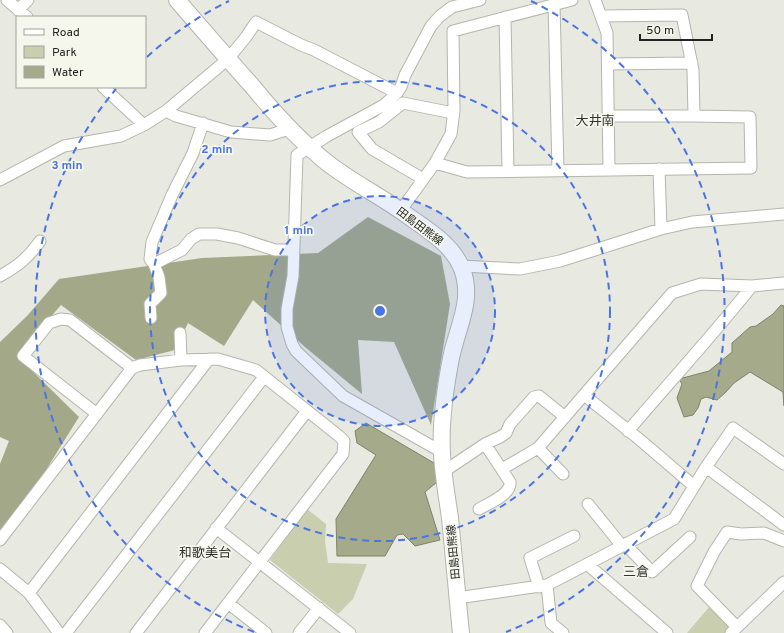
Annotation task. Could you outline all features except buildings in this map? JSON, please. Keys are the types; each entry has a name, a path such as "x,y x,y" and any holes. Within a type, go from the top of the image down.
{"main road":[{"name":"田島田熊線","path":"178,0 289,129 308,147 361,187 401,210 436,236 450,250 461,266 466,290 465,309 451,356 446,386 442,452 461,633"}],"street":[{"path":"7,0 22,14 28,0"},
{"path":"442,452 342,396 296,351 288,336 286,327 292,276 297,155 308,147 384,105 397,93 423,39 431,26 440,16 452,7 480,0"},
{"path":"401,210 435,163 451,134 453,112 453,31 572,0"},
{"path":"595,0 607,33 609,170"},
{"path":"554,4 558,171"},
{"path":"601,16 682,15 692,63 694,116"},
{"path":"505,17 508,171"},
{"path":"0,180 64,146 121,136 144,125 166,111 228,59 256,22 397,93"},
{"path":"608,64 692,63"},
{"path":"104,88 144,125"},
{"path":"423,180 372,149 358,132 379,122 403,103 453,112"},
{"path":"166,111 176,116 231,132 270,134 289,129"},
{"path":"435,163 467,172 751,168 750,118 694,116 609,116"},
{"path":"151,318 150,304 161,293 159,277 154,264 150,259 152,242 172,195 194,153 203,123"},
{"path":"659,169 662,229"},
{"path":"461,266 520,269 560,261 662,229 692,222 784,214"},
{"path":"154,264 182,250 191,239 199,234 217,234 238,238 276,250 293,250"},
{"path":"0,276 16,268 25,260 40,241"},
{"path":"502,469 538,448 672,294 701,284 752,286 784,283"},
{"path":"628,431 691,357 714,334 752,286"},
{"path":"97,414 23,356 48,323 61,319 70,320 132,368"},
{"path":"180,333 181,360"},
{"path":"29,593 209,359"},
{"path":"0,540 132,368 140,365 181,360 218,359 256,370 344,441 343,454 205,633"},
{"path":"66,633 264,377"},
{"path":"584,395 694,486"},
{"path":"443,472 485,444 500,437 506,432 510,424 534,397 539,396 565,417"},
{"path":"136,633 307,411"},
{"path":"457,598 543,586 674,519 706,467 733,428 784,464"},
{"path":"479,509 498,498 507,491 510,486 510,482 485,444"},
{"path":"538,448 563,474"},
{"path":"706,467 784,525"},
{"path":"588,504 622,546 652,572 690,537"},
{"path":"216,528 350,633"},
{"path":"783,539 764,533 740,534 726,532 697,586 734,630 784,582"},
{"path":"563,633 551,623 543,586 530,558 574,536"},
{"path":"587,564 667,633"},
{"path":"0,569 29,593 60,633"},
{"path":"228,603 266,633"},
{"path":"299,633 319,608"},
{"path":"0,625 7,633"}],"green space":[{"path":"307,509 326,524 325,541 328,563 367,564 353,599 338,614 270,560"},
{"path":"710,606 730,625 731,630 728,633 687,633"}],"shaded area":[{"path":"368,217 441,256 450,304 431,425 394,342 358,340 362,394 305,347 253,300 224,346 188,323 175,350 136,360 61,305 17,356 79,417 44,473 0,532 0,464 9,441 0,437 0,342 27,316 59,279 202,258 318,253"}],"water":[{"path":"781,305 784,306 784,406 783,392 750,372 734,383 717,400 706,397 701,399 698,408 693,415 684,417 677,398 682,384 679,379 709,371 732,352 732,343 750,327 756,326 773,314"},
{"path":"366,423 434,463 437,482 425,492 440,540 415,546 403,534 397,535 385,556 337,556 336,519 376,455 357,443 355,431"}],"district":[{"name":"大井南","path":"595,120"},
{"name":"和歌美台","path":"205,552"},
{"name":"三倉","path":"636,571"}]}
